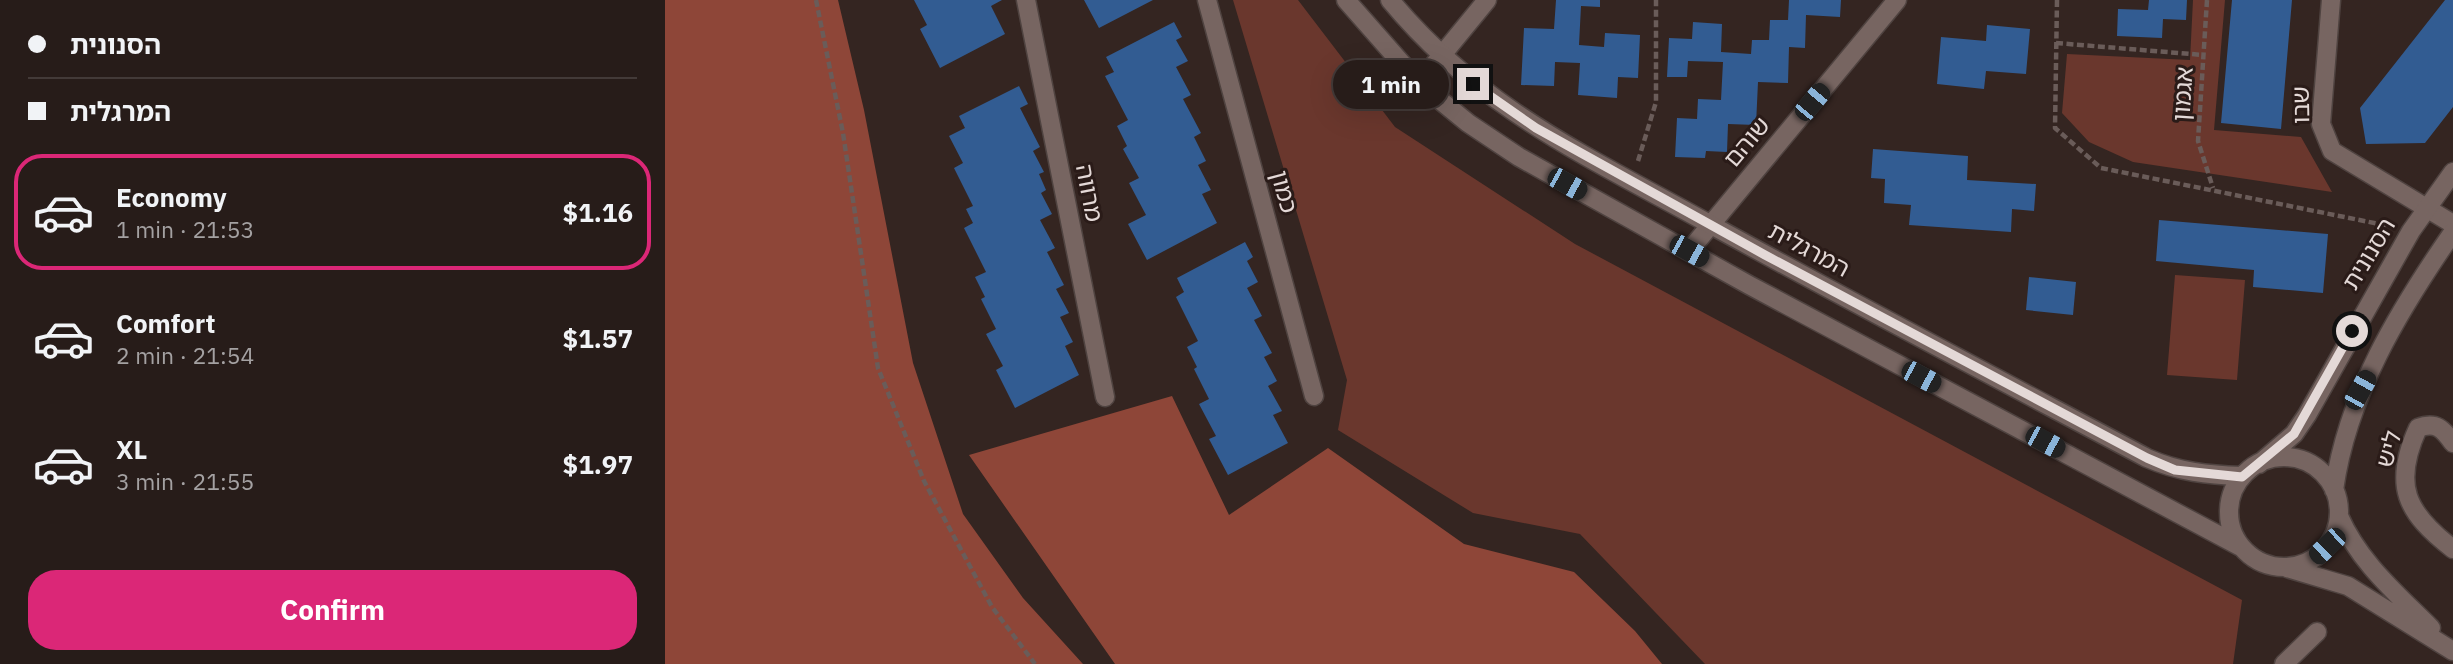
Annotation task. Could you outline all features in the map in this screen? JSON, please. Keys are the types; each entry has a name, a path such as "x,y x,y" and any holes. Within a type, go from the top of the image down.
{"street":[{"name":"מרווה","path":"1025,0 1105,397"},
{"name":"כמון","path":"1207,0 1314,396"},
{"path":"1346,0 1419,83 1468,123 1519,157 2241,547 2268,565 2284,567 2348,586 2453,651 2365,562 2351,544 2339,515 2334,489 2344,434 2360,390 2453,232"},
{"name":"המרגלית","path":"1390,0 1443,58 1489,96 1536,128 2147,458 2175,470 2242,477"},
{"path":"1419,83 1443,58 1487,0"},
{"name":"שוהם","path":"1689,251 1897,0"},
{"name":"שבו","path":"2331,0 2321,124 2332,150 2453,224"},
{"name":"הסנונית","path":"2259,464 2294,434 2307,415 2411,231 2453,172"},
{"name":"ליש","path":"2453,443 2442,428 2429,424 2418,428 2405,462 2404,485 2409,504 2428,529 2453,549"},
{"path":"2241,547 2229,519 2234,489 2242,477 2259,464 2276,458 2302,461 2324,475 2334,489"},
{"path":"2284,567 2315,558 2327,546 2336,531 2339,515"},
{"path":"2284,664 2317,632"}],"path":[{"path":"816,0 843,134 878,368 936,504 992,607 1035,664"},
{"path":"1632,181 1656,102 1656,0"},
{"path":"2057,0 2055,128 2101,168 2213,188 2411,231"},
{"name":"אגמון","path":"2207,0 2198,141 2213,188"},
{"path":"2056,43 2203,55"}],"shaded area":[{"path":"665,0 838,0 864,110 913,363 963,514 1023,598 1083,664 665,664"},
{"path":"1233,0 1298,0 1395,127 1575,244 2242,600 2233,664 1705,664 1580,534 1473,513 1338,430 1347,380"},
{"path":"2193,0 2225,0 2214,130 2301,137 2332,192 2133,162 2089,142 2062,113 2067,54 2190,60"},
{"path":"2175,275 2245,280 2237,380 2167,375"},
{"path":"1172,396 1229,515 1328,448 1464,544 1574,572 1635,631 1662,664 1115,664 969,455"}],"building":[{"path":"914,0 1002,0 991,6 1005,34 940,68 920,29 927,25"},
{"path":"1084,0 1153,0 1099,28"},
{"path":"1556,0 1600,0 1600,7 1581,6 1579,45 1604,47 1605,33 1640,35 1638,78 1618,77 1617,98 1578,95 1580,63 1555,62 1554,86 1521,85 1524,28 1554,29"},
{"path":"1789,0 1841,0 1840,17 1806,15 1805,48 1789,47 1788,83 1758,82 1756,125 1728,124 1727,152 1706,151 1705,158 1675,157 1677,118 1697,119 1698,99 1721,100 1723,62 1688,61 1687,77 1667,77 1669,38 1692,39 1693,22 1722,24 1721,52 1751,54 1752,40 1769,40 1770,20 1788,20"},
{"path":"2149,0 2187,0 2186,20 2163,19 2162,38 2117,36 2118,9 2148,10"},
{"path":"2232,0 2292,0 2281,129 2221,123"},
{"path":"2445,0 2453,0 2453,107 2425,143 2366,144 2360,108"},
{"path":"1174,22 1182,37 1176,40 1188,61 1176,67 1191,95 1183,99 1201,133 1194,137 1206,161 1198,165 1211,190 1202,194 1217,223 1147,260 1128,224 1146,215 1129,183 1139,178 1123,149 1127,146 1117,126 1128,120 1105,76 1114,72 1106,57"},
{"path":"1987,25 2030,29 2026,74 1986,71 1984,89 1937,84 1941,37 1986,41"},
{"path":"1019,86 1028,104 1020,108 1040,147 1033,151 1044,172 1039,174 1046,190 1041,193 1052,214 1040,220 1055,248 1047,252 1064,285 1056,289 1069,313 1060,317 1073,342 1065,346 1079,375 1015,408 996,370 1003,366 986,334 996,329 981,299 985,297 975,277 986,272 964,228 973,223 966,209 973,206 954,168 963,163 949,136 965,128 959,116"},
{"path":"1873,149 1968,156 1967,180 2036,184 2034,211 2012,209 2011,232 1909,225 1911,205 1884,203 1885,179 1871,178"},
{"path":"2159,220 2328,234 2323,293 2253,287 2254,270 2156,261"},
{"path":"1245,242 1253,257 1247,261 1258,282 1247,288 1262,316 1254,320 1272,353 1264,357 1277,381 1268,386 1282,411 1273,415 1288,443 1228,475 1209,439 1216,436 1199,404 1209,399 1194,369 1197,367 1187,347 1198,341 1176,297 1184,292 1177,278"},
{"path":"2029,277 2076,282 2073,315 2026,310"}],"route":[{"path":"1473,84 1536,128 1765,255 2147,458 2175,470 2202,475 2242,477 2259,464 2294,434 2352,331"}]}
